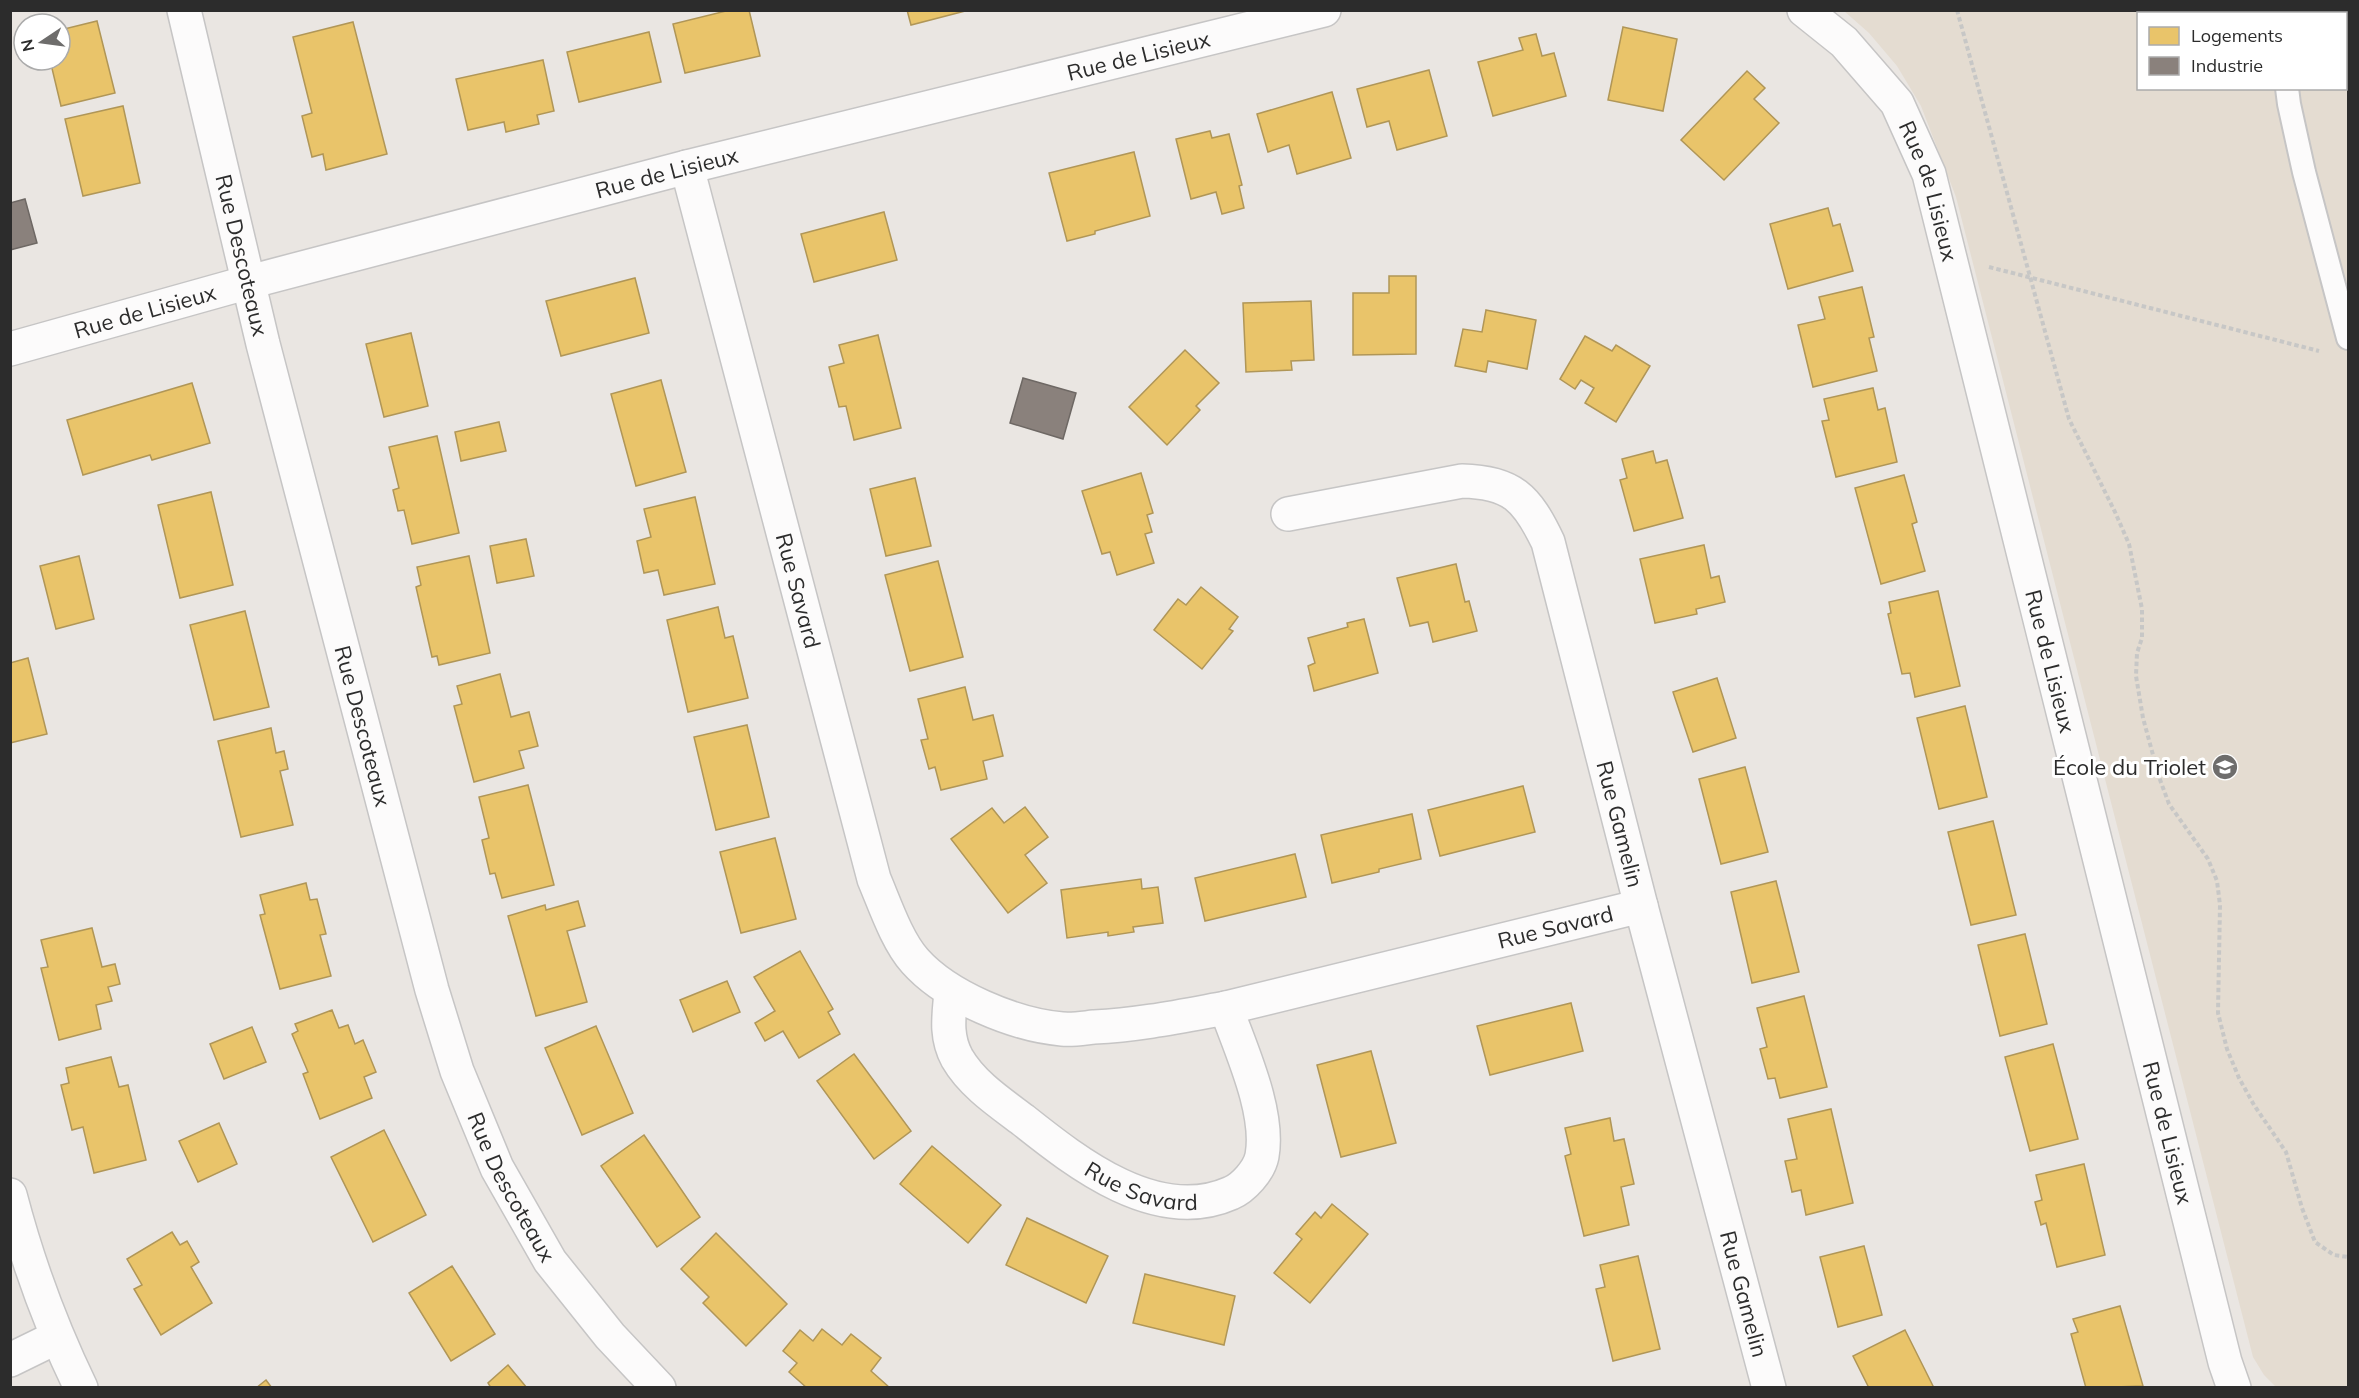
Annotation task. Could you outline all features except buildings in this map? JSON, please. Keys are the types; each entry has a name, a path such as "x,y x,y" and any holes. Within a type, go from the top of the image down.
{"street":[{"name":"Rue Descoteaux","path":"184,10 249,282 426,967 457,1071 497,1168 550,1261 610,1336 659,1388"},
{"name":"Rue de Lisieux","path":"10,349 249,282 687,166 1324,10"},
{"name":"Rue de Lisieux","path":"1804,10 1844,42 1897,103 1929,174 2225,1362 2234,1388"},
{"name":"Rue Savard","path":"687,166 874,879 895,928 914,960 951,992 1015,1018 1062,1029 1158,1022 1226,1008 1641,906"},
{"name":"Rue Gamelin","path":"1288,514 1461,482 1488,482 1515,494 1534,513 1548,542 1641,906 1769,1388"},
{"name":"Rue Savard","path":"951,992 947,1032 957,1058 982,1089 1071,1158 1113,1183 1149,1196 1185,1202 1215,1200 1242,1189 1261,1159 1263,1131 1257,1100 1226,1008"},
{"path":"10,1195 26,1255 57,1337 81,1388"},
{"path":"10,1360 57,1337"}],"lane":[{"path":"2287,90 2304,172 2349,338"}],"path":[{"path":"1956,10 2069,419 2115,512 2128,544 2142,609 2142,638 2137,653 2136,676 2143,718 2159,777 2169,804 2208,859 2217,881 2220,905 2218,1013 2227,1049 2254,1105 2286,1152 2302,1208 2315,1242 2334,1255 2349,1257"},
{"path":"1953,270 1988,267 2326,352"}],"shaded area":[{"name":"École du Triolet","path":"1844,11 2348,11 2348,1387 2276,1387 2264,1375 2253,1357 1956,197 1921,106 1897,66 1869,33"}],"place":[{"name":"École du Triolet","path":"2225,767"}]}
